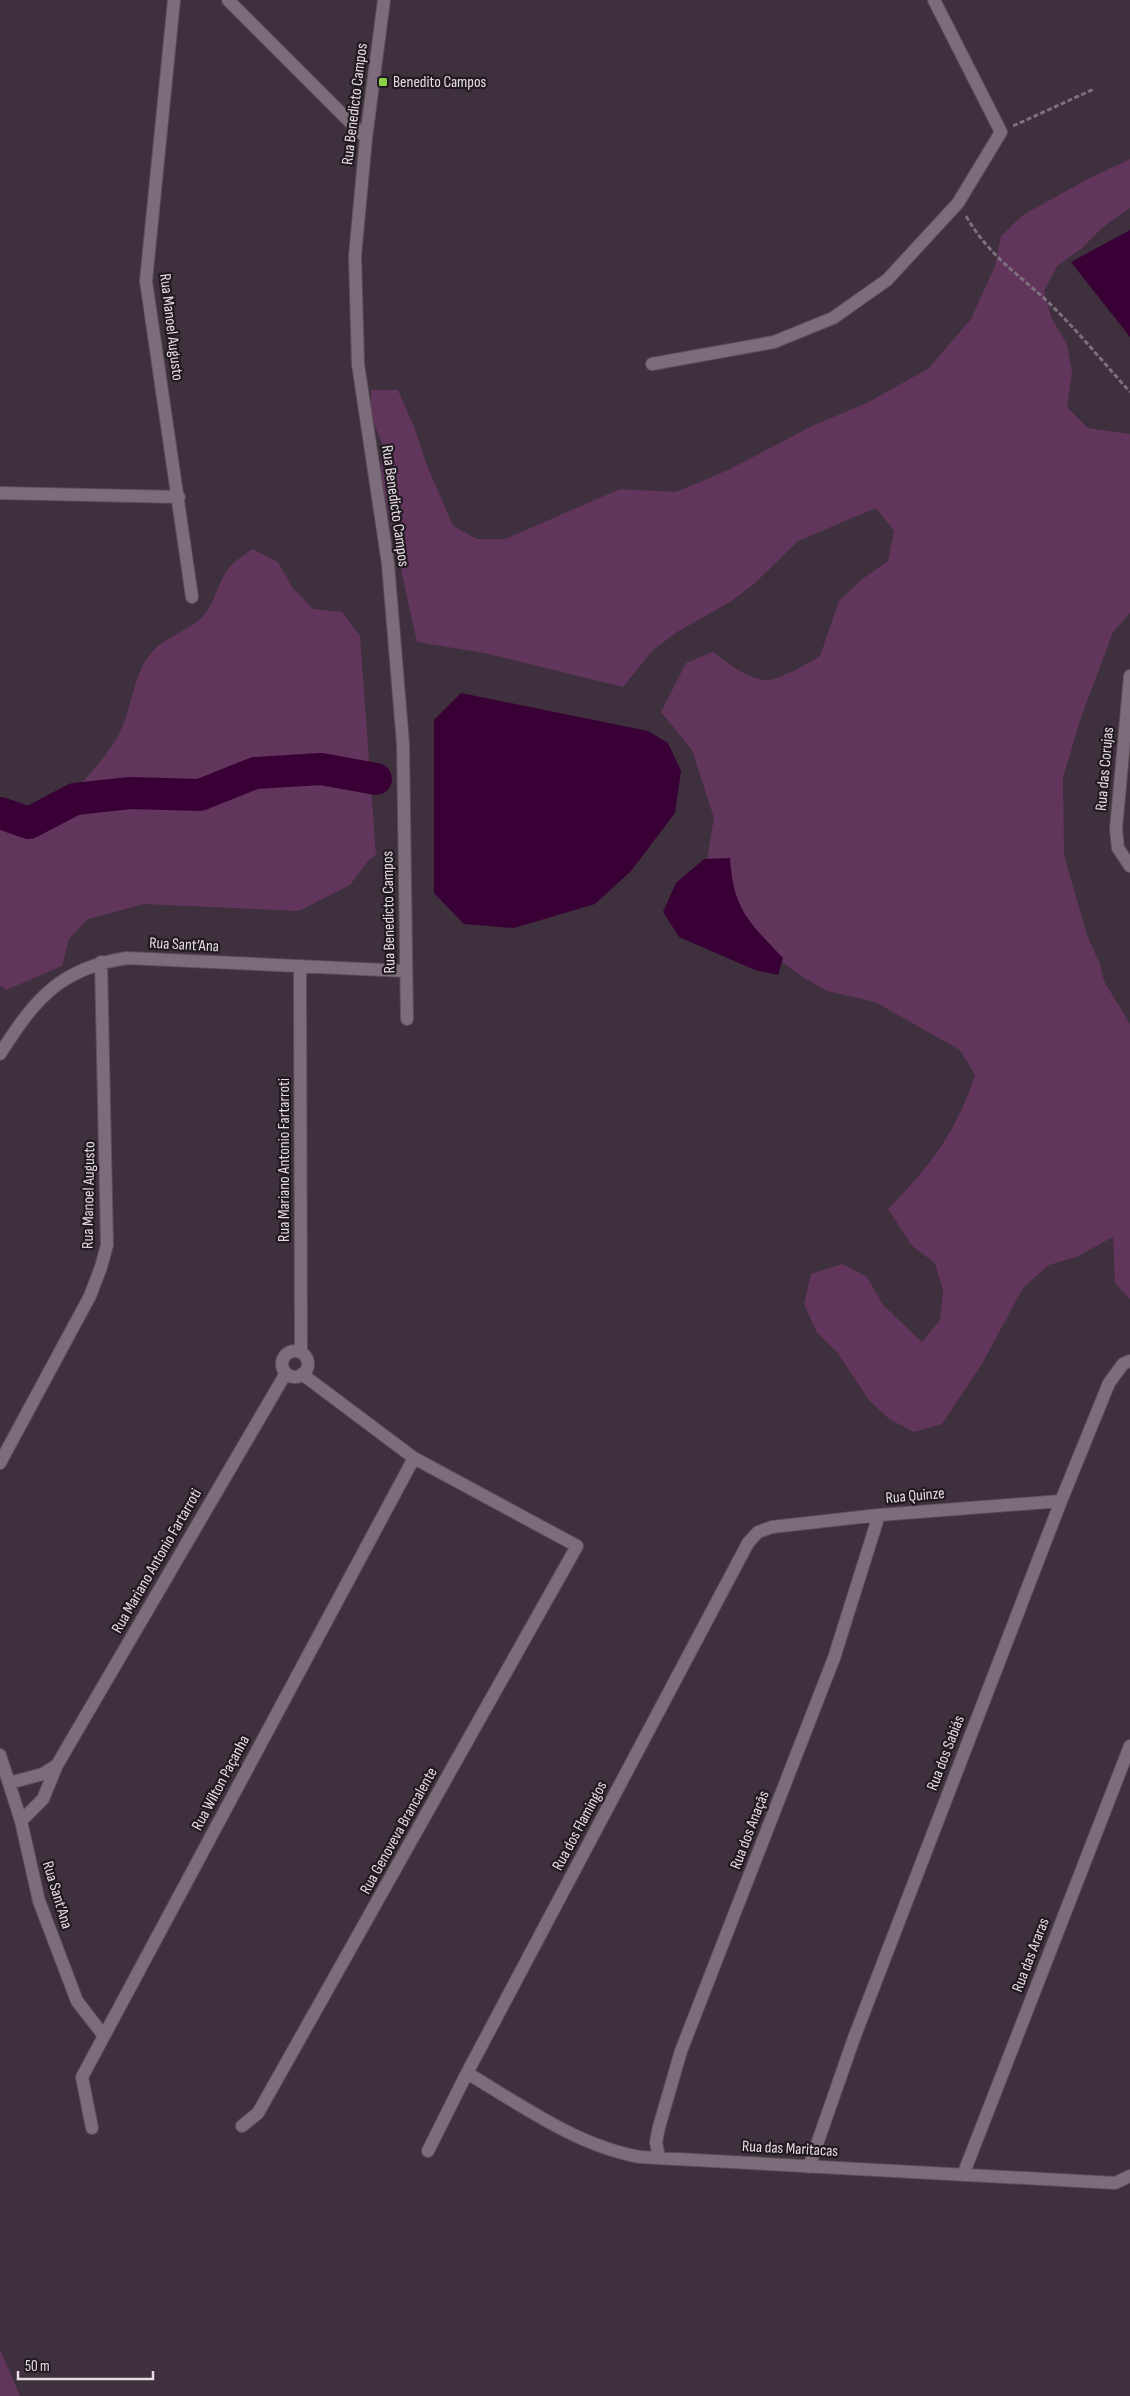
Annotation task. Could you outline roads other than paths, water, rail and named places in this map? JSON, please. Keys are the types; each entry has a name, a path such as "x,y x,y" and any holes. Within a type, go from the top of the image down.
{"street":[{"name":"Rua Manoel Augusto","path":"174,0 146,281 179,497 192,597"},
{"path":"228,0 366,138"},
{"name":"Rua Benedicto Campos","path":"384,0 366,138 355,256 358,364 388,564 403,744 407,1019"},
{"path":"652,364 774,342 833,318 887,280 958,203 1001,132 934,0"},
{"path":"0,493 179,497"},
{"name":"Rua das Corujas","path":"1128,865 1118,848 1116,829 1130,676"},
{"name":"Rua Sant’Ana","path":"0,1054 35,1003 54,986 76,972 101,962 127,958 300,968 349,967 405,971"},
{"name":"Rua Manoel Augusto","path":"0,1463 90,1296 102,1267 107,1245 101,962"},
{"name":"Rua Mariano Antonio Fartarroti","path":"300,968 301,1352"},
{"path":"295,1351 301,1352 307,1361 307,1367 302,1374 294,1376 286,1373 282,1368 282,1360 285,1355 295,1351"},
{"name":"Rua dos Sabiás","path":"809,2167 850,2047 1061,1501 1109,1384 1123,1364 1130,1361"},
{"name":"Rua Mariano Antonio Fartarroti","path":"21,1821 43,1798 57,1765 286,1373"},
{"path":"302,1374 414,1458"},
{"name":"Rua Genoveva Brancalente","path":"242,2126 258,2113 577,1546 414,1458"},
{"name":"Rua Wilton Paçanha","path":"92,2128 82,2077 414,1458"},
{"name":"Rua Quinze","path":"772,1527 880,1515 1061,1501"},
{"name":"Rua dos Anaçãs","path":"659,2158 656,2142 659,2127 681,2051 834,1658 880,1515"},
{"name":"Rua dos Flamingos","path":"428,2151 467,2073 748,1543 758,1532 772,1527"},
{"name":"Rua das Araras","path":"963,2175 1130,1746"},
{"name":"Rua Sant’Ana","path":"0,1755 21,1821 39,1901 77,2001 104,2036"},
{"path":"9,1783 43,1774 57,1765"},
{"name":"Rua das Maritacas","path":"467,2073 577,2136 618,2153 659,2158 1115,2183 1130,2176"}],"waterway":[{"path":"0,813 29,823 75,799 130,793 200,795 255,773 321,769 376,779"}],"place":[{"name":"Benedito Campos","path":"383,82"}]}
